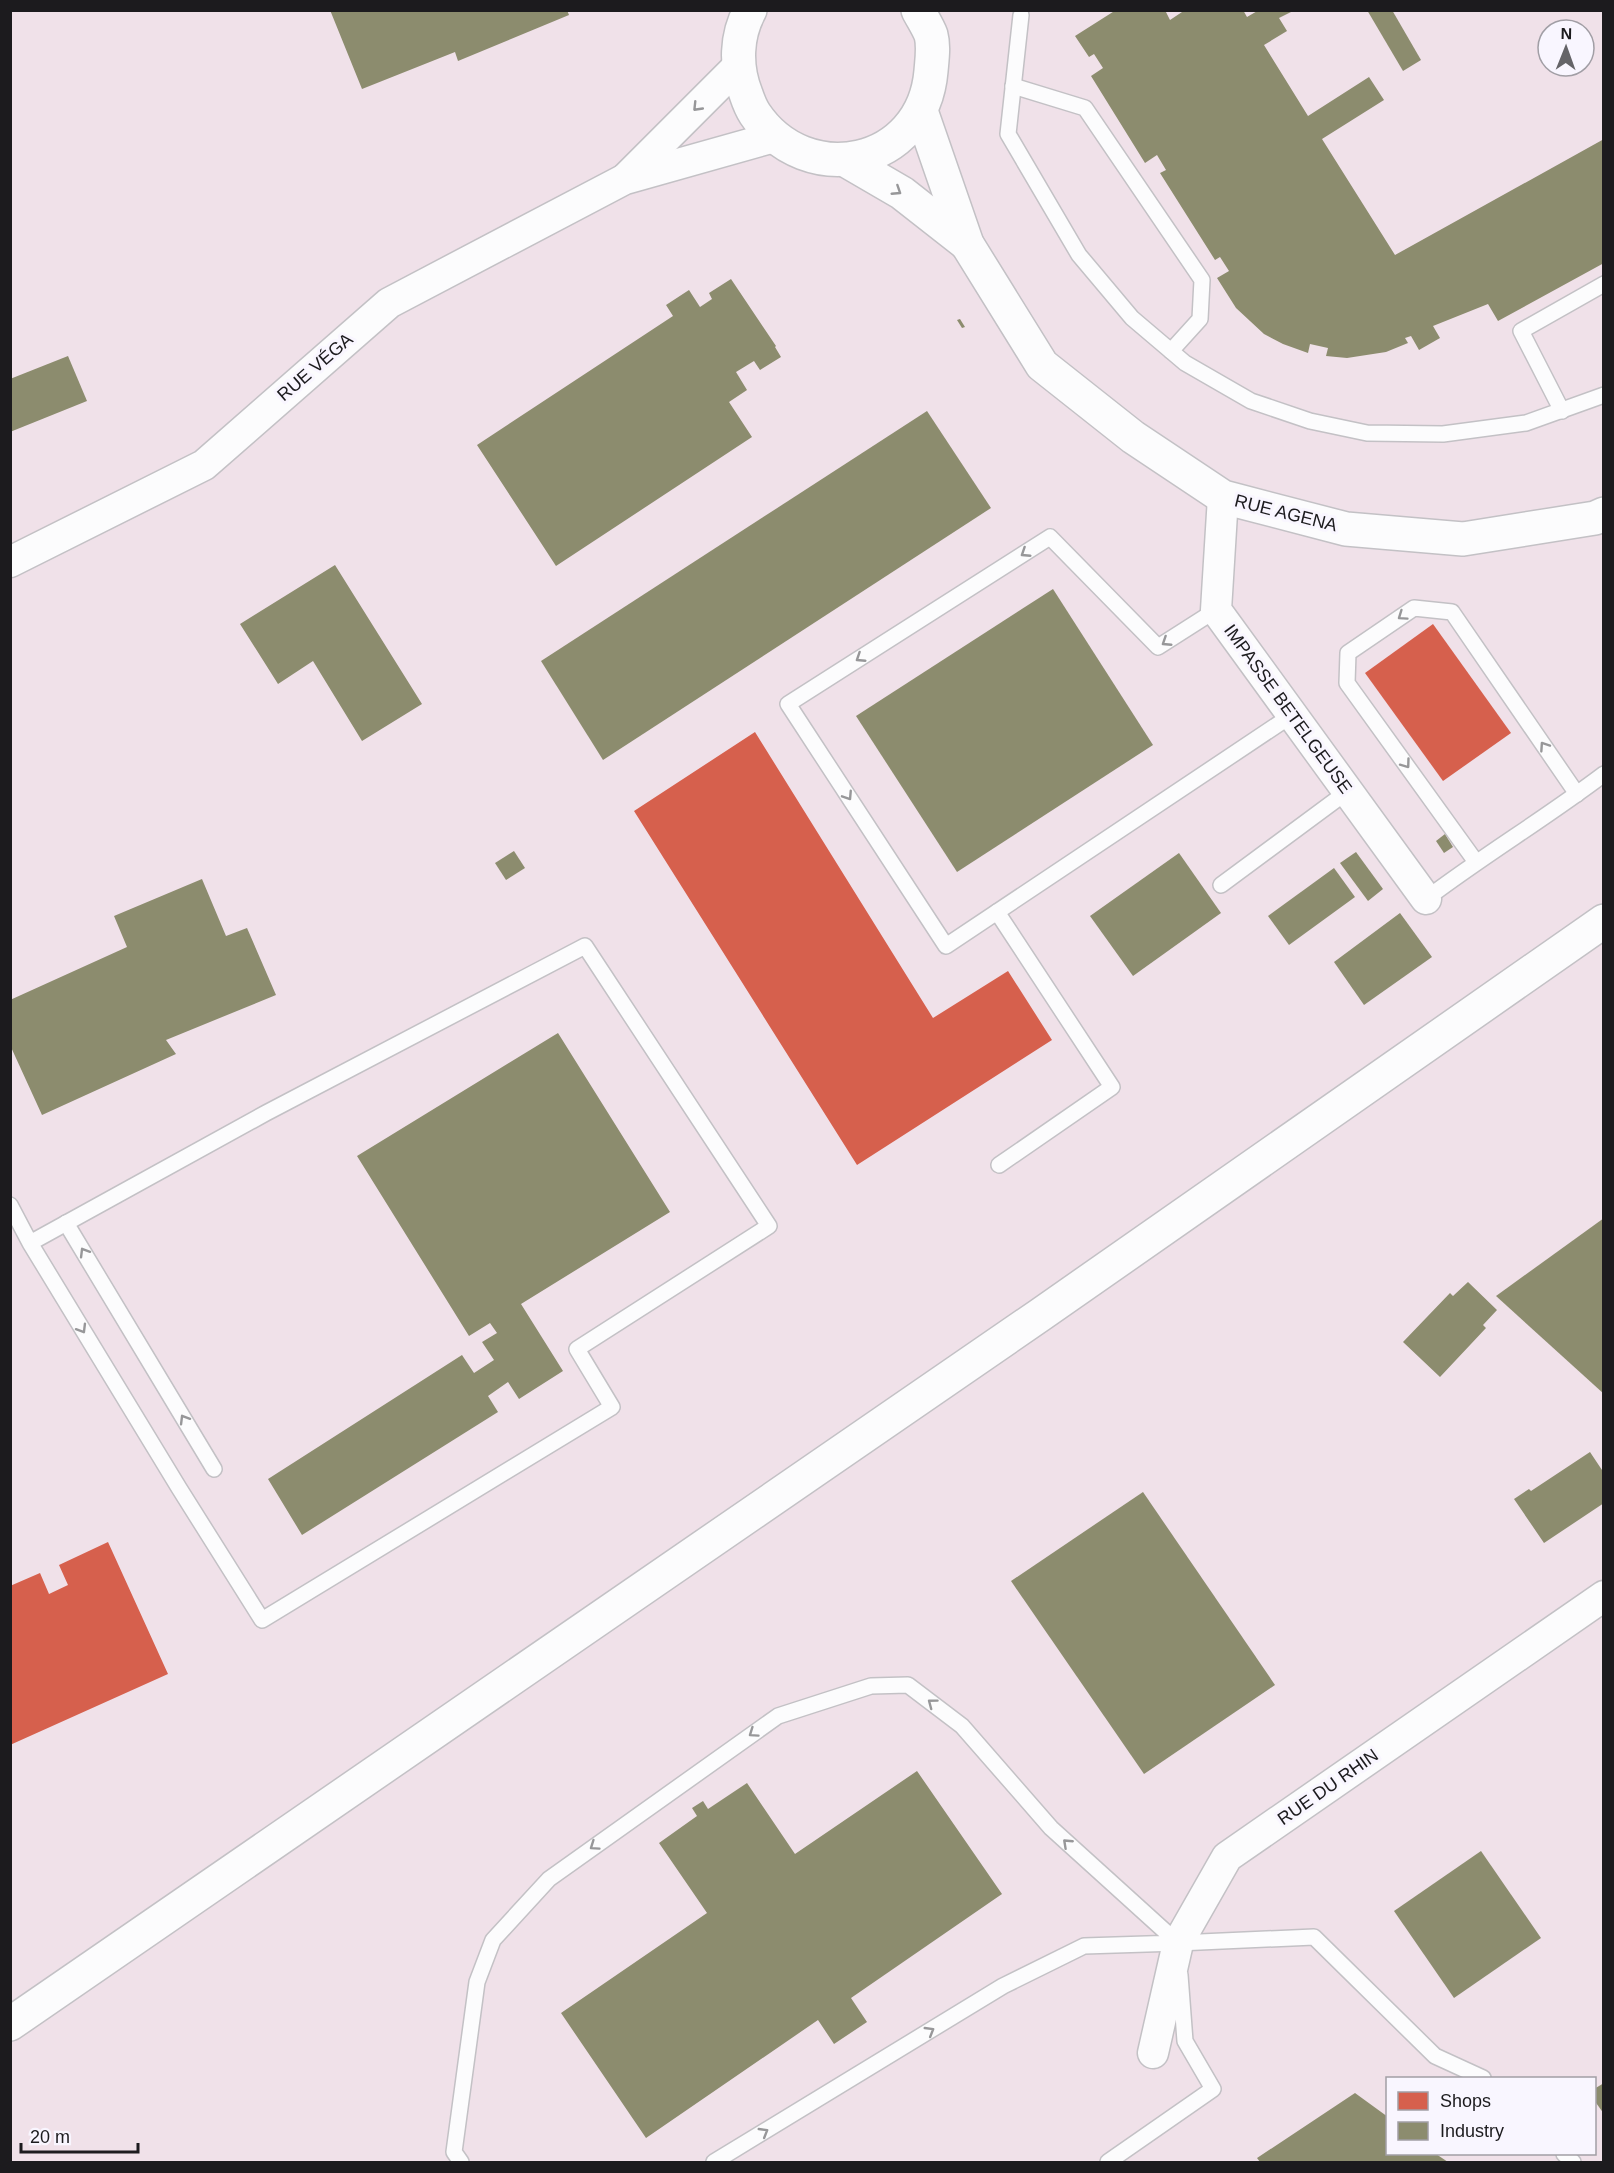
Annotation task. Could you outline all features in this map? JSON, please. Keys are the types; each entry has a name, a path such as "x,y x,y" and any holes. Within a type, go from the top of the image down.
{"main road":[{"path":"750,10 745,19 738,45 738,66 743,87 754,113 774,137 799,152 847,161 869,155 890,145 908,130 921,111 930,87 933,55 929,18"},
{"name":"RUE AGENA","path":"921,111 967,244 1042,365 1133,437 1223,497 1346,529 1463,539 1595,518 1604,514"},
{"name":"RUE AGENA","path":"847,161 902,193 967,244"},
{"path":"10,2024 1031,1321 1601,924"}],"street":[{"name":"RUE VÉGA","path":"625,179 738,66"},
{"name":"RUE VÉGA","path":"10,562 204,465 389,303 625,179 774,137"},
{"name":"IMPASSE BETELGEUSE","path":"1223,497 1216,610 1426,899"},
{"name":"RUE DU RHIN","path":"1153,2053 1178,1943 1227,1857 1604,1596"}],"lane":[{"path":"1021,15 1008,134 1079,255 1132,318 1185,363 1251,401 1310,421 1367,433 1443,434 1526,423 1604,395"},
{"path":"1013,86 1085,108 1202,280 1200,319 1171,351"},
{"path":"1562,411 1521,331 1604,284"},
{"path":"1216,610 1158,648 1050,537 788,704 946,946 1292,715"},
{"path":"1476,862 1347,683 1348,653 1414,608 1452,612 1577,794"},
{"path":"1426,899 1604,774"},
{"path":"1221,885 1348,791"},
{"path":"997,912 1112,1087 999,1164"},
{"path":"10,1206 30,1243 261,1620 612,1407 577,1349 769,1226 585,946 266,1113 30,1243"},
{"path":"66,1223 214,1469"},
{"path":"461,2163 454,2152 477,1982 493,1940 549,1879 778,1716 871,1686 908,1685 962,1726 1051,1828 1178,1943 1185,2041 1213,2089 1108,2163"},
{"path":"714,2163 1003,1986 1084,1946 1314,1937 1435,2056 1479,2077"}],"shaded area":[{"path":"11,11 1603,11 1603,2162 11,2162"}],"building: Shops":[{"path":"1433,624 1511,733 1443,781 1365,673"},
{"path":"755,732 933,1018 1008,971 1052,1040 857,1165 634,811"},
{"path":"108,1542 168,1674 10,1745 10,1586 40,1573 49,1594 68,1585 59,1565"}],"building: Industry":[{"path":"330,10 567,10 569,15 458,61 455,52 362,89"},
{"path":"1116,10 1165,10 1170,20 1185,10 1243,10 1247,17 1259,10 1295,10 1279,18 1287,31 1264,45 1308,116 1369,77 1384,100 1322,139 1395,255 1604,139 1604,263 1498,321 1488,304 1433,326 1440,338 1419,350 1411,336 1405,338 1408,343 1386,352 1347,358 1326,356 1328,348 1310,344 1308,353 1283,344 1264,334 1236,308 1217,278 1229,271 1220,257 1215,260 1160,173 1166,170 1157,155 1145,163 1091,76 1103,68 1094,54 1089,57 1075,36"},
{"path":"1367,10 1392,10 1421,60 1403,71"},
{"path":"731,279 781,357 760,370 754,361 736,372 747,390 729,402 752,437 556,566 477,445 673,316 666,305 689,290 700,307 712,299 709,293"},
{"path":"960,319 965,327 962,328 957,320"},
{"path":"68,356 87,401 10,432 10,379"},
{"path":"927,411 991,508 603,760 541,661"},
{"path":"335,565 422,704 362,741 313,661 278,684 240,624"},
{"path":"1053,589 1153,745 957,872 856,716"},
{"path":"1445,834 1453,847 1444,853 1436,841"},
{"path":"514,851 525,868 506,880 495,863"},
{"path":"1356,852 1383,889 1368,901 1340,863"},
{"path":"1179,853 1221,913 1133,976 1090,916"},
{"path":"1334,868 1355,897 1289,945 1268,916"},
{"path":"202,879 226,936 247,928 276,995 166,1040 176,1054 42,1115 10,1045 10,1000 127,947 114,916"},
{"path":"1400,913 1432,957 1364,1005 1334,962"},
{"path":"558,1033 670,1212 521,1304 563,1371 519,1399 508,1382 488,1396 498,1412 302,1535 268,1479 462,1355 474,1373 494,1360 482,1342 497,1333 490,1323 469,1336 357,1156"},
{"path":"1604,1218 1604,1394 1496,1296"},
{"path":"1468,1282 1497,1310 1483,1325 1486,1328 1440,1377 1403,1342 1450,1293 1453,1296"},
{"path":"1590,1452 1604,1473 1604,1503 1544,1543 1514,1499 1529,1489 1531,1491"},
{"path":"1143,1492 1275,1685 1144,1774 1011,1581"},
{"path":"917,1771 1002,1894 851,1998 867,2022 834,2044 818,2020 646,2138 561,2013 707,1913 659,1843 697,1816 692,1808 703,1801 708,1809 747,1783 795,1854"},
{"path":"1481,1851 1541,1938 1454,1998 1394,1911"},
{"path":"1604,2083 1604,2114 1596,2103 1596,2088"},
{"path":"1355,2093 1386,2116 1386,2155 1438,2155 1448,2162 1260,2162 1257,2158"}]}
